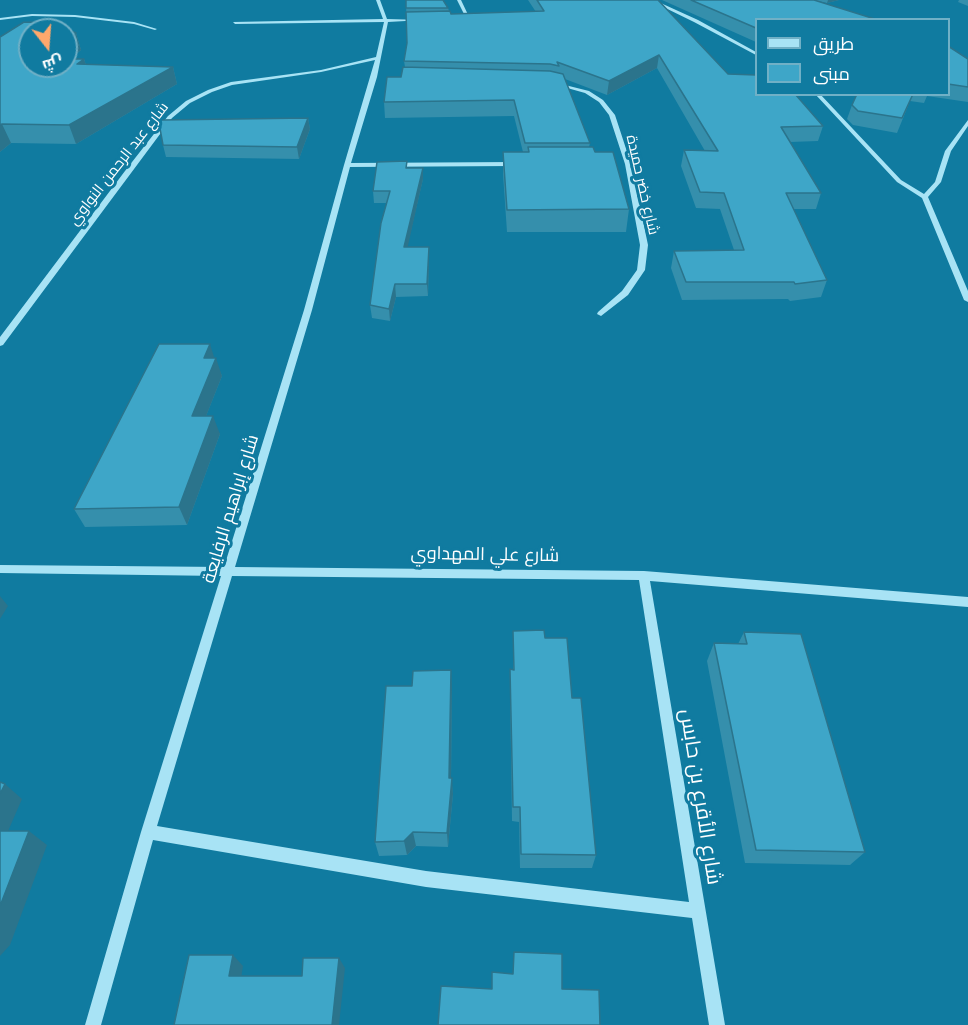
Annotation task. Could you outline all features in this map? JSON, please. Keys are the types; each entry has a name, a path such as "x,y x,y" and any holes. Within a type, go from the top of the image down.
{"street":[{"path":"378,0 386,21"},
{"path":"459,0 469,20"},
{"path":"651,0 696,21 755,53"},
{"path":"0,19 32,15 75,16 134,23 155,29"},
{"path":"235,23 433,20"},
{"path":"457,20 479,20"},
{"name":"شارع إبراهيم الرفايعة","path":"93,1025 148,832 308,310 347,165 380,78 377,58 386,21"},
{"name":"شارع عبد الرحمن النواوي","path":"0,343 127,172 170,117 188,102 231,84 321,71 377,58"},
{"name":"شارع خضر حميدة","path":"549,82 587,92 601,101 612,114 628,164 644,245 641,270 626,293 601,314"},
{"path":"819,96 899,181 925,197 968,300"},
{"path":"925,197 938,183 948,151 968,122"},
{"path":"347,165 523,164"},
{"path":"616,164 628,164"},
{"name":"شارع علي المهداوي","path":"0,569 644,576 968,602"},
{"name":"شارع الأقرع بن حابس","path":"644,576 717,1025"},
{"path":"148,832 426,879 697,911"}],"building":[{"path":"406,0 443,0 448,8 406,8"},
{"path":"537,0 658,0 728,74 755,75 755,96 797,96 823,126 781,127 821,193 786,193 827,280 795,284 794,282 686,282 674,251 744,250 724,193 700,192 684,150 718,151 659,55 609,81 557,62 559,66 404,61 407,43 406,12 450,11 451,14 544,11"},
{"path":"691,0 814,0 872,18 755,18 755,28"},
{"path":"18,26 18,78 78,78 78,64 173,67 69,125 0,125 0,37"},
{"path":"950,47 968,59 968,87 950,84"},
{"path":"403,67 550,71 563,74 590,143 525,143 514,100 384,102 387,77 401,77"},
{"path":"856,96 912,96 902,118 858,111 852,105"},
{"path":"308,118 297,147 163,145 159,123 161,120"},
{"path":"528,147 593,147 595,152 613,152 629,209 507,210 503,152 529,152"},
{"path":"407,161 406,168 423,168 404,247 429,247 427,284 395,284 389,309 370,305 381,223 390,191 373,191 377,162"},
{"path":"159,344 210,344 204,358 216,358 192,416 213,416 179,507 74,509"},
{"path":"544,630 545,638 567,638 572,698 581,698 596,855 521,854 520,807 513,807 510,669 514,670 513,631"},
{"path":"744,632 801,634 865,852 756,850 714,643 747,644"},
{"path":"451,670 449,778 452,778 447,833 413,832 404,841 375,842 386,686 412,686 413,671"},
{"path":"0,782 5,784 0,794"},
{"path":"0,831 29,831 0,906"},
{"path":"514,952 562,954 562,989 599,990 600,1025 438,1025 441,986 492,989 492,972 513,974"},
{"path":"189,955 233,955 229,976 302,976 303,958 339,958 332,1025 174,1025"}]}
